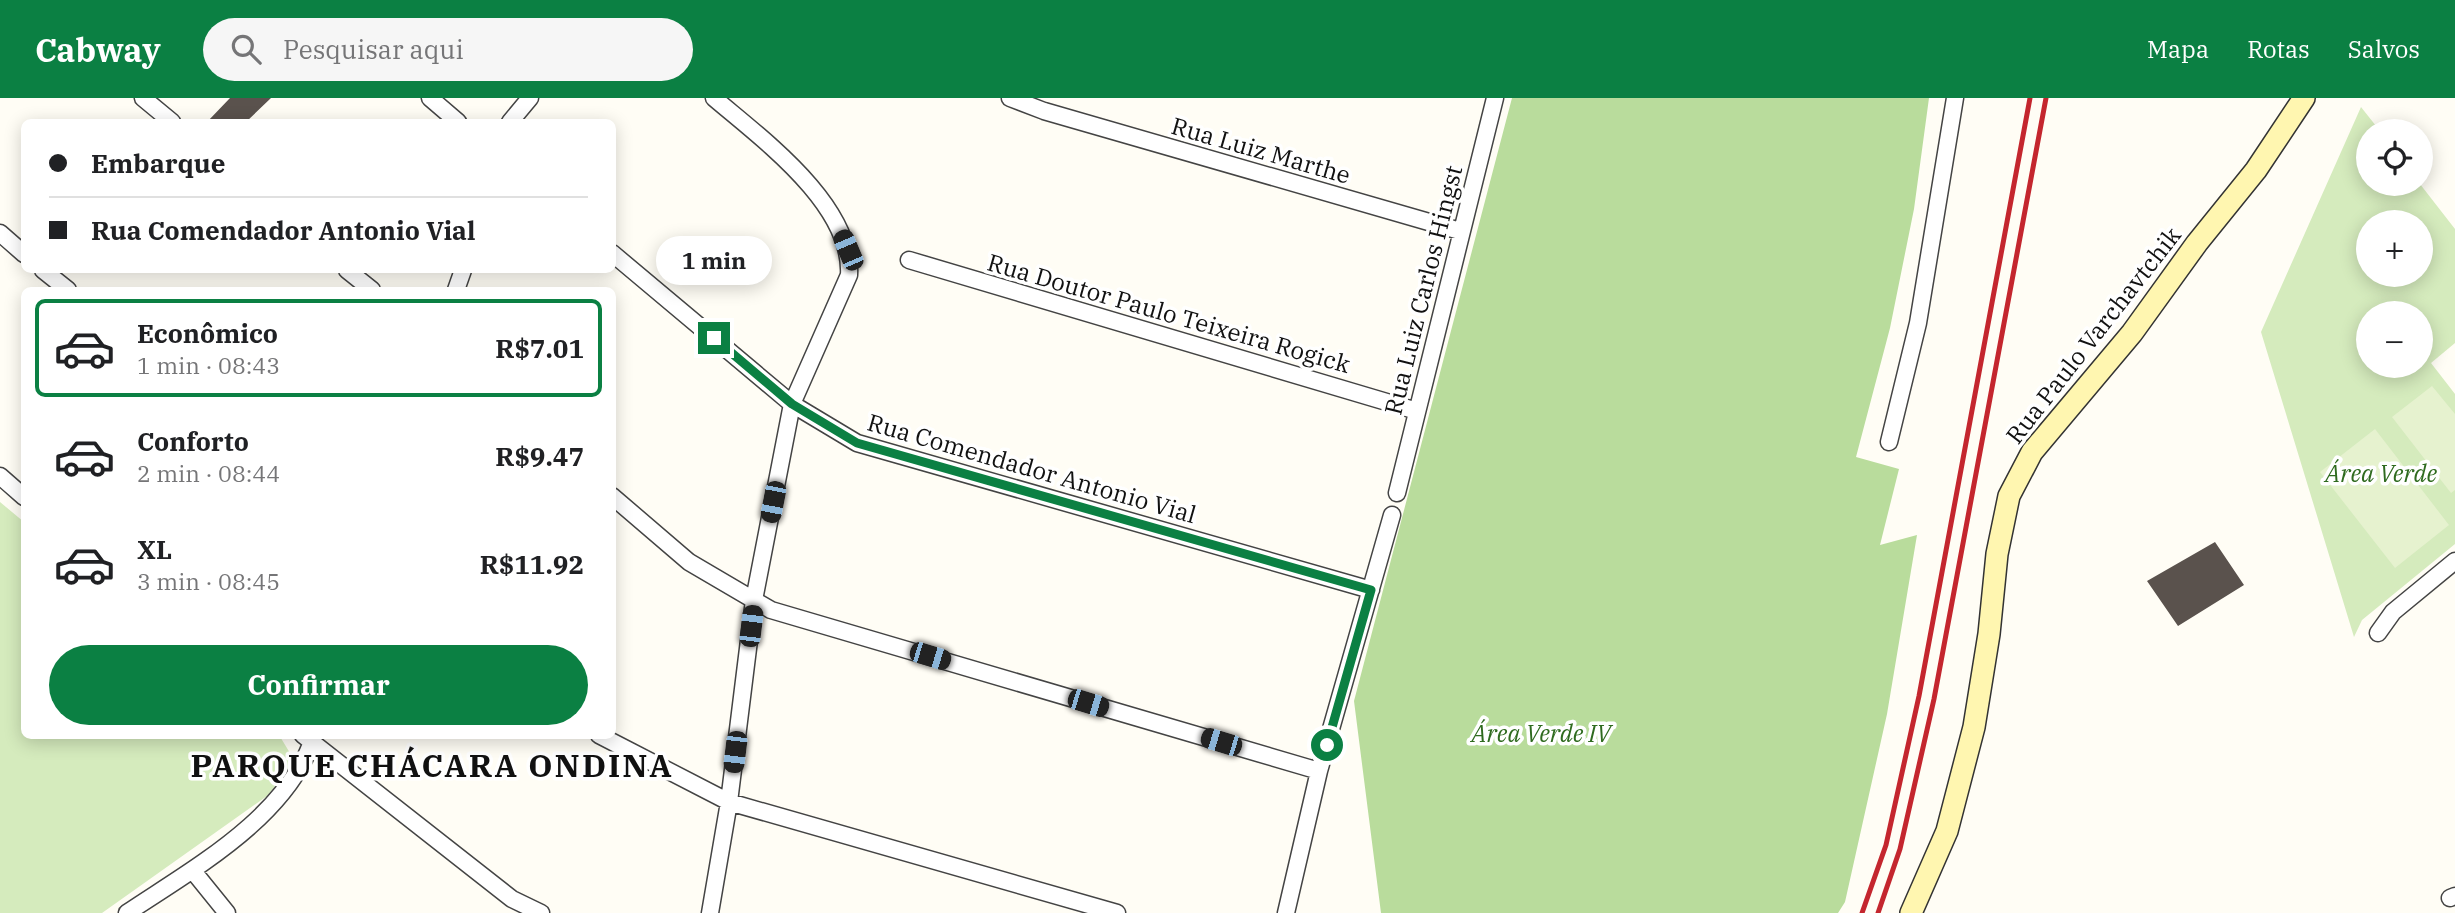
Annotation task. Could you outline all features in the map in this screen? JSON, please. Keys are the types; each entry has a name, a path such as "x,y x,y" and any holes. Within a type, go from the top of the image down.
{"street":[{"path":"143,98 168,119"},
{"path":"430,98 454,119"},
{"path":"512,119 530,98"},
{"path":"710,913 729,802 754,600 792,404 849,275 848,250 840,230 802,173 714,98"},
{"name":"Rua Luiz Marthe","path":"1010,98 1044,111 1460,230"},
{"name":"Rua Luiz Carlos Hingst","path":"1396,493 1494,98"},
{"path":"1889,442 1918,323 1955,98"},
{"name":"Rua Paulo Varchavtchik","path":"1911,913 1947,831 1973,727 1989,634 1997,554 2009,496 2032,452 2132,333 2197,243 2256,170 2304,98"},
{"path":"0,233 21,251"},
{"name":"Rua Comendador Antonio Vial","path":"616,256 792,404 857,443 1371,590"},
{"name":"Rua Doutor Paulo Teixeira Rogick","path":"909,260 1417,411"},
{"path":"47,273 64,287"},
{"path":"351,273 368,287"},
{"path":"0,476 21,494"},
{"path":"616,499 689,562 771,610 1319,771"},
{"path":"1286,913 1319,771 1392,515"},
{"path":"2378,633 2393,612 2455,561"},
{"path":"129,912 194,871 282,793 302,767 309,739"},
{"path":"310,739 512,899 541,913"},
{"path":"607,739 729,802 1117,913"},
{"path":"194,871 227,913"}],"green space":[{"name":"Área Verde IV","path":"1512,98 1929,98 1914,209 1890,328 1856,457 1899,469 1880,545 1917,535 1887,714 1845,902 1838,913 1381,913 1354,701"},
{"name":"Área Verde","path":"2361,107 2370,119 2356,119 2356,196 2429,196 2455,229 2455,343 2433,361 2433,301 2356,301 2356,378 2433,378 2433,366 2455,394 2455,544 2362,620 2354,637 2261,332"},
{"path":"2432,386 2455,414 2455,490 2451,493 2392,417"},
{"path":"2375,429 2449,525 2395,568 2320,472"},
{"path":"0,502 21,520 21,739 281,739 290,753 289,769 267,796 102,913 0,913"}],"building":[{"path":"230,98 271,98 249,119 210,119"},
{"path":"2215,542 2244,585 2178,626 2147,581"}],"railway":[{"path":"1862,913 1886,845 1919,696 2030,98"},
{"path":"1878,913 1900,849 1934,699 2046,98"}],"district":[{"name":"PARQUE CHÁCARA ONDINA","path":"432,765"}],"route":[{"path":"714,338 792,404 857,443 1371,590 1327,745"}]}
